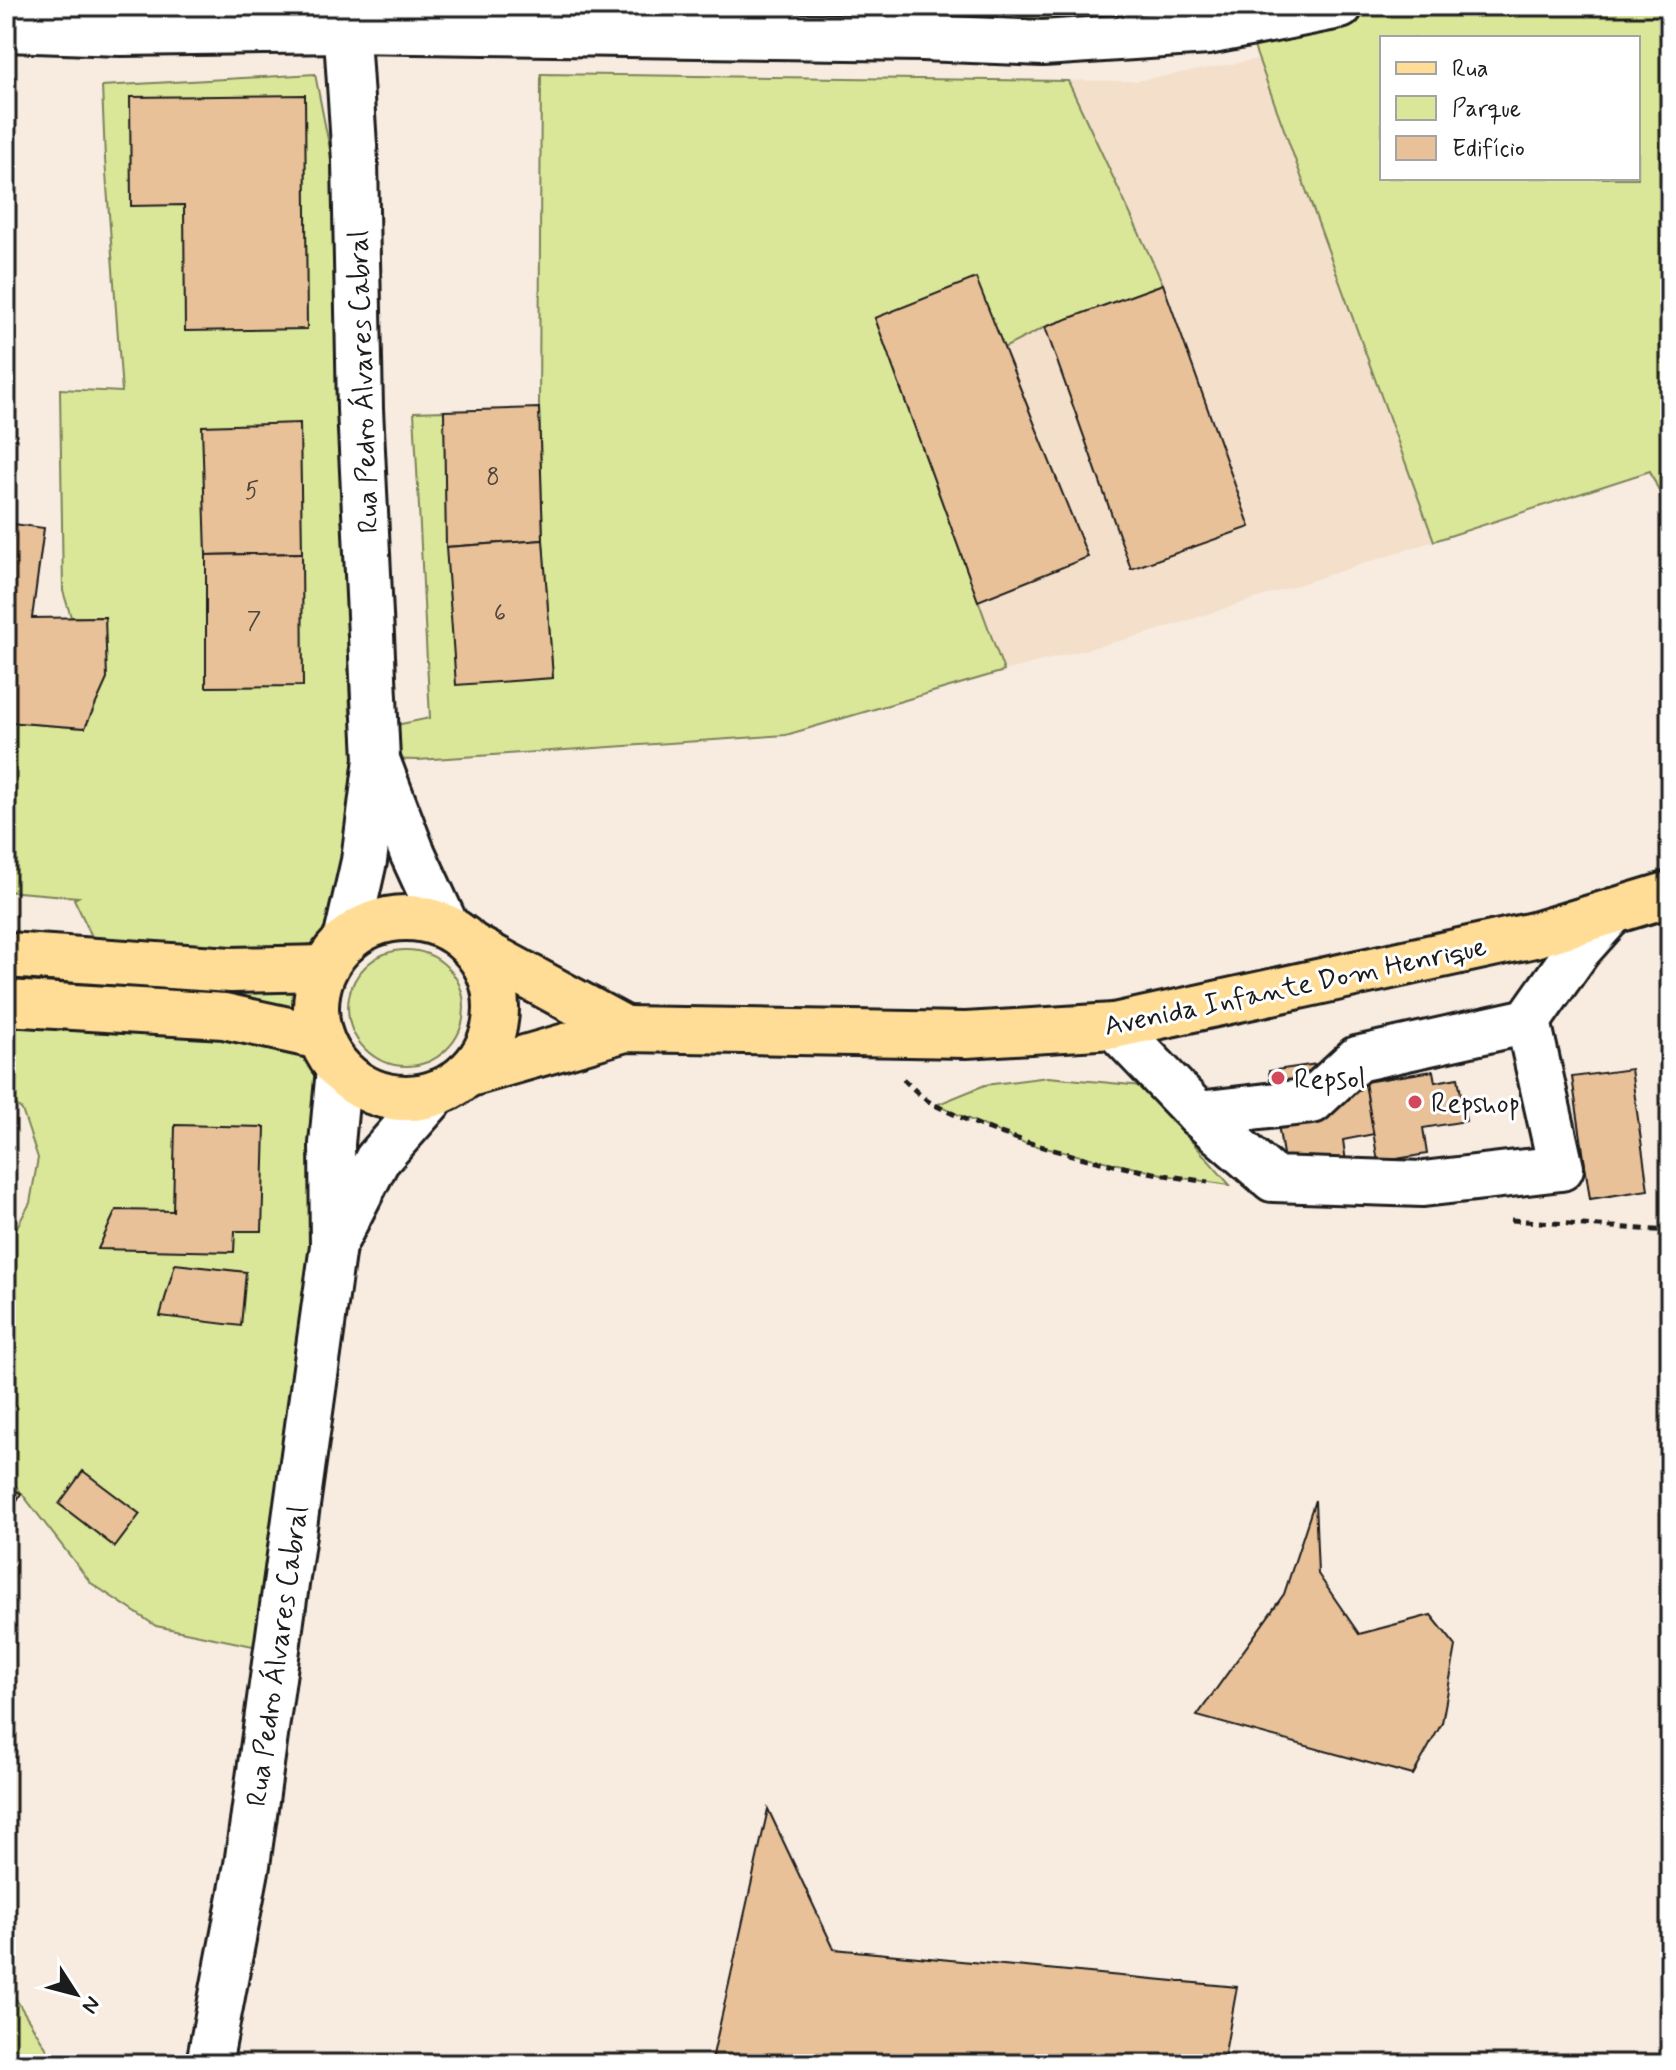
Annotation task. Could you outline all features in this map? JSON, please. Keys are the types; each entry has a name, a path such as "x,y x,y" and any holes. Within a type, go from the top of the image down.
{"main road":[{"name":"Avenida Infante Dom Henrique","path":"451,1084 625,1029 966,1035 1114,1026 1534,935 1670,894"},
{"path":"411,917 460,937 492,978 497,1012 488,1047 451,1084 402,1099 384,1096 352,1081 330,1053 316,1003 335,954 360,930 393,918 411,917"},
{"name":"Avenida Infante Dom Henrique","path":"460,937 625,1029"},
{"path":"6,955 231,970 335,954"},
{"path":"6,1003 224,1016 330,1053"}],"street":[{"path":"6,29 121,33 345,18 1043,43 1208,32 1340,6"},
{"name":"Rua Pedro Álvares Cabral","path":"345,18 355,161 360,409 377,759"},
{"path":"377,759 412,852 460,937"},
{"path":"335,954 364,861 377,759"},
{"path":"1198,1114 1312,1101 1357,1059 1528,1021 1578,950 1613,911"},
{"path":"1114,1026 1198,1114 1273,1179 1423,1184 1561,1168 1528,1021"},
{"path":"330,1053 333,1246"},
{"path":"333,1246 377,1160 451,1084"},
{"name":"Rua Pedro Álvares Cabral","path":"209,2064 247,1865 333,1246"}],"shaded area":[{"path":"1259,59 1434,541 1149,633 1004,671 787,78 1136,81"}],"green space":[{"path":"915,6 1670,6 1670,516 1650,471 1434,541 1246,25 922,38"},
{"path":"315,74 331,155 350,715 376,719 377,729 430,718 414,412 444,411 553,678 543,542 539,408 541,74 1068,81 1163,284 1045,327 1004,348 875,318 1004,671 786,735 418,760 378,759 346,941 273,948 97,947 74,899 78,897 6,891 6,722 85,728 105,617 71,617 63,591 60,389 122,392 102,86"},
{"path":"406,950 428,954 447,967 460,986 464,1008 460,1030 447,1049 428,1062 406,1066 384,1062 365,1049 352,1030 348,1008 352,986 365,967 384,954"},
{"path":"6,967 308,989 306,1002 310,1015 226,994 6,981"},
{"path":"6,1003 328,1054 277,1651 156,1626 91,1583 9,1477 6,1467 6,1247 30,1203 38,1158 22,1110 6,1095"},
{"path":"1048,1077 1163,1088 1186,1135 1230,1185 1176,1177 1027,1144 936,1105 985,1085"},
{"path":"6,1983 56,2064 6,2064"}],"building":[{"path":"305,95 307,329 185,331 184,205 131,206 130,97"},
{"path":"976,278 1088,557 978,601 875,318"},
{"path":"1163,284 1250,527 1131,569 1045,327"},
{"path":"539,408 543,540 446,547 444,411"},
{"path":"300,423 302,553 206,555 202,426"},
{"path":"6,523 44,528 32,618 105,617 107,679 85,728 6,722"},
{"path":"543,540 553,678 456,685 446,547"},
{"path":"302,553 303,686 206,687 206,555"},
{"path":"1331,1062 1335,1088 1365,1082 1374,1134 1343,1140 1346,1162 1286,1172 1269,1071"},
{"path":"1631,1069 1648,1190 1590,1199 1572,1077"},
{"name":"Repshop","path":"1433,1071 1435,1082 1458,1078 1466,1121 1423,1128 1427,1154 1378,1162 1365,1082"},
{"path":"175,1125 265,1127 262,1231 235,1231 234,1252 98,1249 116,1210 173,1211"},
{"path":"175,1264 246,1272 241,1326 160,1316"},
{"path":"83,1471 140,1514 115,1547 59,1504"},
{"path":"6,1487 21,1493 6,1522"},
{"path":"1315,1500 1318,1574 1359,1634 1431,1615 1456,1646 1442,1723 1413,1775 1197,1716 1284,1594"},
{"path":"768,1809 834,1949 1237,1987 1223,2064 711,2064"}],"place":[{"name":"Repsol","path":"1278,1078"},
{"name":"Repshop","path":"1415,1102"}]}
